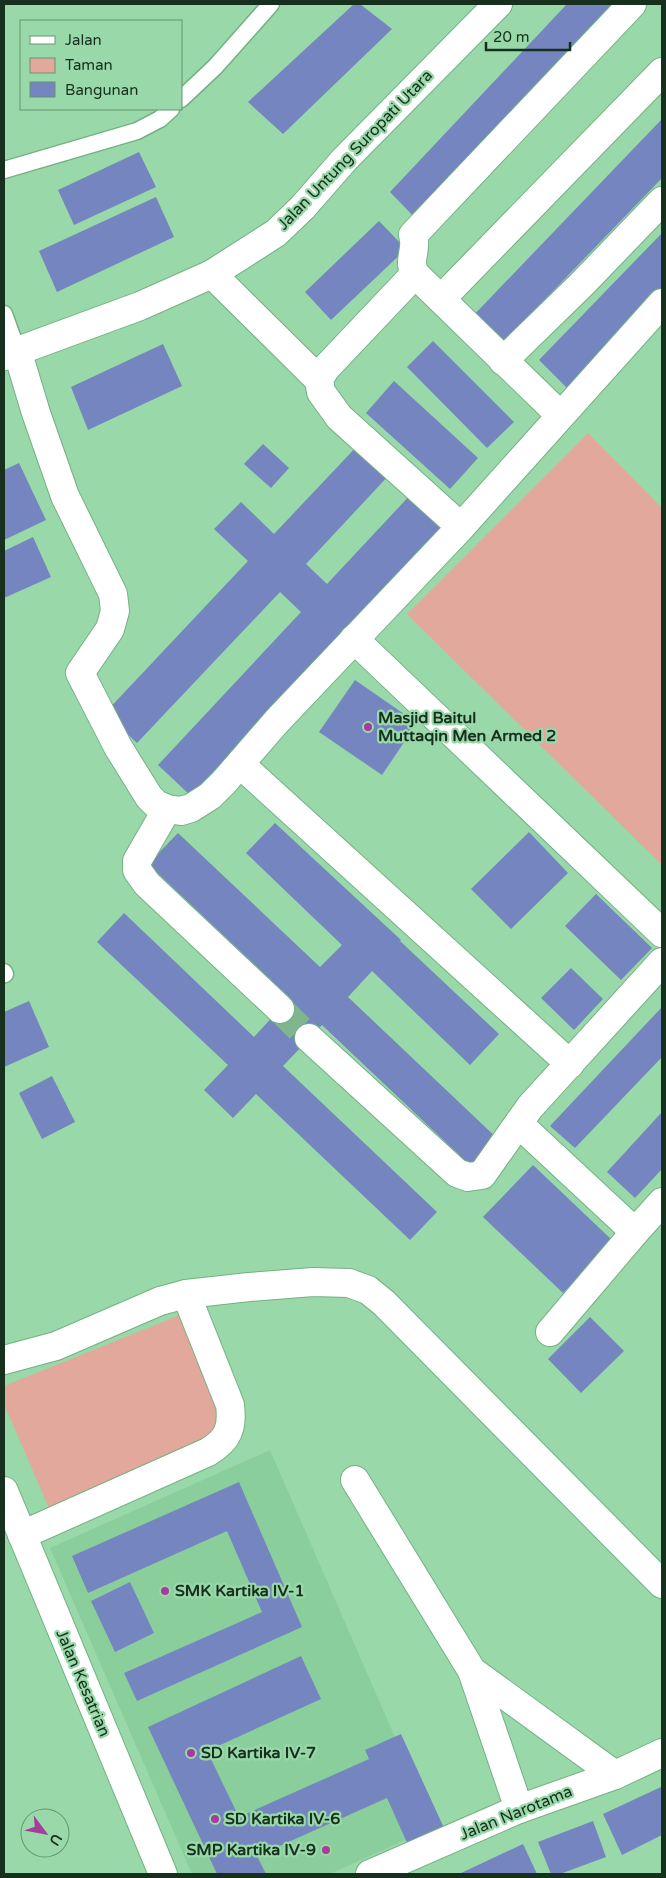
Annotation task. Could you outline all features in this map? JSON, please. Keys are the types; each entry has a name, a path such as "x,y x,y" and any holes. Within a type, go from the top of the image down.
{"street":[{"name":"Jalan Untung Suropati Utara","path":"11,353 140,306 212,274 276,233 303,207 344,160 498,4"},
{"path":"560,415 414,274 411,266 414,250 413,234 632,4"},
{"path":"441,299 662,72"},
{"path":"503,362 662,201"},
{"path":"212,274 319,380 321,392 339,417 461,527"},
{"path":"319,380 325,369 414,274"},
{"path":"11,353 36,413 65,496 113,594 115,610 110,629 80,672 118,747 144,789 156,804 167,809 182,811 191,808 210,796 354,639 461,527 662,303"},
{"path":"354,639 662,933"},
{"path":"240,764 570,1064"},
{"path":"167,809 137,861 137,870 147,884 280,1009"},
{"path":"309,1038 457,1174 468,1177 482,1175 530,1106 662,962"},
{"path":"519,1124 635,1232"},
{"path":"550,1332 662,1202"},
{"path":"4,1360 56,1346 160,1301 186,1294 313,1282 349,1283 368,1290 384,1303 662,1584"},
{"path":"22,1535 208,1452 218,1446 229,1432 232,1420 230,1406 186,1294"},
{"path":"355,1480 472,1670 519,1809"},
{"name":"Jalan Kesatrian","path":"5,1498 163,1874"},
{"path":"472,1670 614,1775"},
{"name":"Jalan Narotama","path":"370,1874 519,1809 614,1775 662,1753"}],"lane":[{"path":"182,98 215,67 270,4"},
{"path":"4,170 137,131 160,119 170,110"},
{"path":"4,314 11,353"}],"shaded area":[{"path":"270,1450 434,1827 330,1874 192,1874 50,1548"}],"green space":[{"path":"588,433 662,508 662,865 407,614"},
{"path":"180,1315 226,1431 49,1508 4,1404 4,1386"}],"building":[{"path":"354,4 360,4 392,29 283,134 248,102"},
{"path":"567,4 624,4 418,221 390,192"},
{"path":"662,119 662,178 499,347 471,318"},
{"path":"139,152 156,187 74,225 58,190"},
{"path":"156,197 174,237 57,292 39,251"},
{"path":"379,221 406,249 331,320 305,292"},
{"path":"662,233 662,292 568,389 539,360"},
{"path":"433,341 514,422 487,448 407,367"},
{"path":"163,344 182,386 88,430 71,387"},
{"path":"394,381 478,458 450,489 366,413"},
{"path":"360,443 391,473 306,564 327,584 414,491 447,522 191,796 158,765 301,612 280,592 137,743 105,713 248,561 214,529 241,502 274,534"},
{"path":"263,444 289,468 271,488 244,464"},
{"path":"19,463 46,520 4,540 4,470"},
{"path":"33,537 51,577 4,598 4,551"},
{"name":"Masjid Baitul Muttaqin Men Armed 2","path":"355,680 417,723 382,775 319,732"},
{"path":"275,823 499,1034 470,1065 372,971 348,997 501,1142 475,1170 322,1025 283,1066 437,1212 410,1240 256,1094 233,1118 204,1090 228,1065 97,942 124,913 254,1037 290,998 148,864 178,833 320,967 342,945 246,853"},
{"path":"529,832 568,873 511,929 471,889"},
{"path":"596,894 652,948 621,980 565,926"},
{"path":"571,968 603,999 574,1030 541,998"},
{"path":"29,1001 49,1047 4,1067 4,1012"},
{"path":"662,1007 662,1057 575,1148 550,1126"},
{"path":"52,1076 75,1122 42,1139 19,1093"},
{"path":"662,1112 662,1169 635,1198 607,1172"},
{"path":"533,1165 613,1241 563,1293 483,1217"},
{"path":"590,1317 624,1351 581,1393 548,1359"},
{"path":"239,1482 302,1627 137,1701 124,1673 262,1612 227,1531 88,1593 72,1556"},
{"path":"130,1582 154,1633 115,1652 91,1601"},
{"path":"301,1656 321,1699 207,1751 239,1817 369,1759 365,1750 401,1734 444,1828 408,1845 387,1798 257,1856 266,1874 217,1874 148,1727"},
{"path":"661,1787 662,1835 622,1855 603,1814"},
{"path":"593,1821 606,1857 560,1874 551,1874 538,1842"},
{"path":"523,1844 537,1874 459,1874"}],"tunnel":[{"path":"280,1009 309,1038"}],"place":[{"name":"Masjid Baitul Muttaqin Men Armed 2","path":"368,727"},
{"name":"SMK Kartika IV-1","path":"165,1591"},
{"name":"SD Kartika IV-7","path":"191,1753"},
{"name":"SD Kartika IV-6","path":"215,1819"},
{"name":"SMP Kartika IV-9","path":"326,1850"}]}
